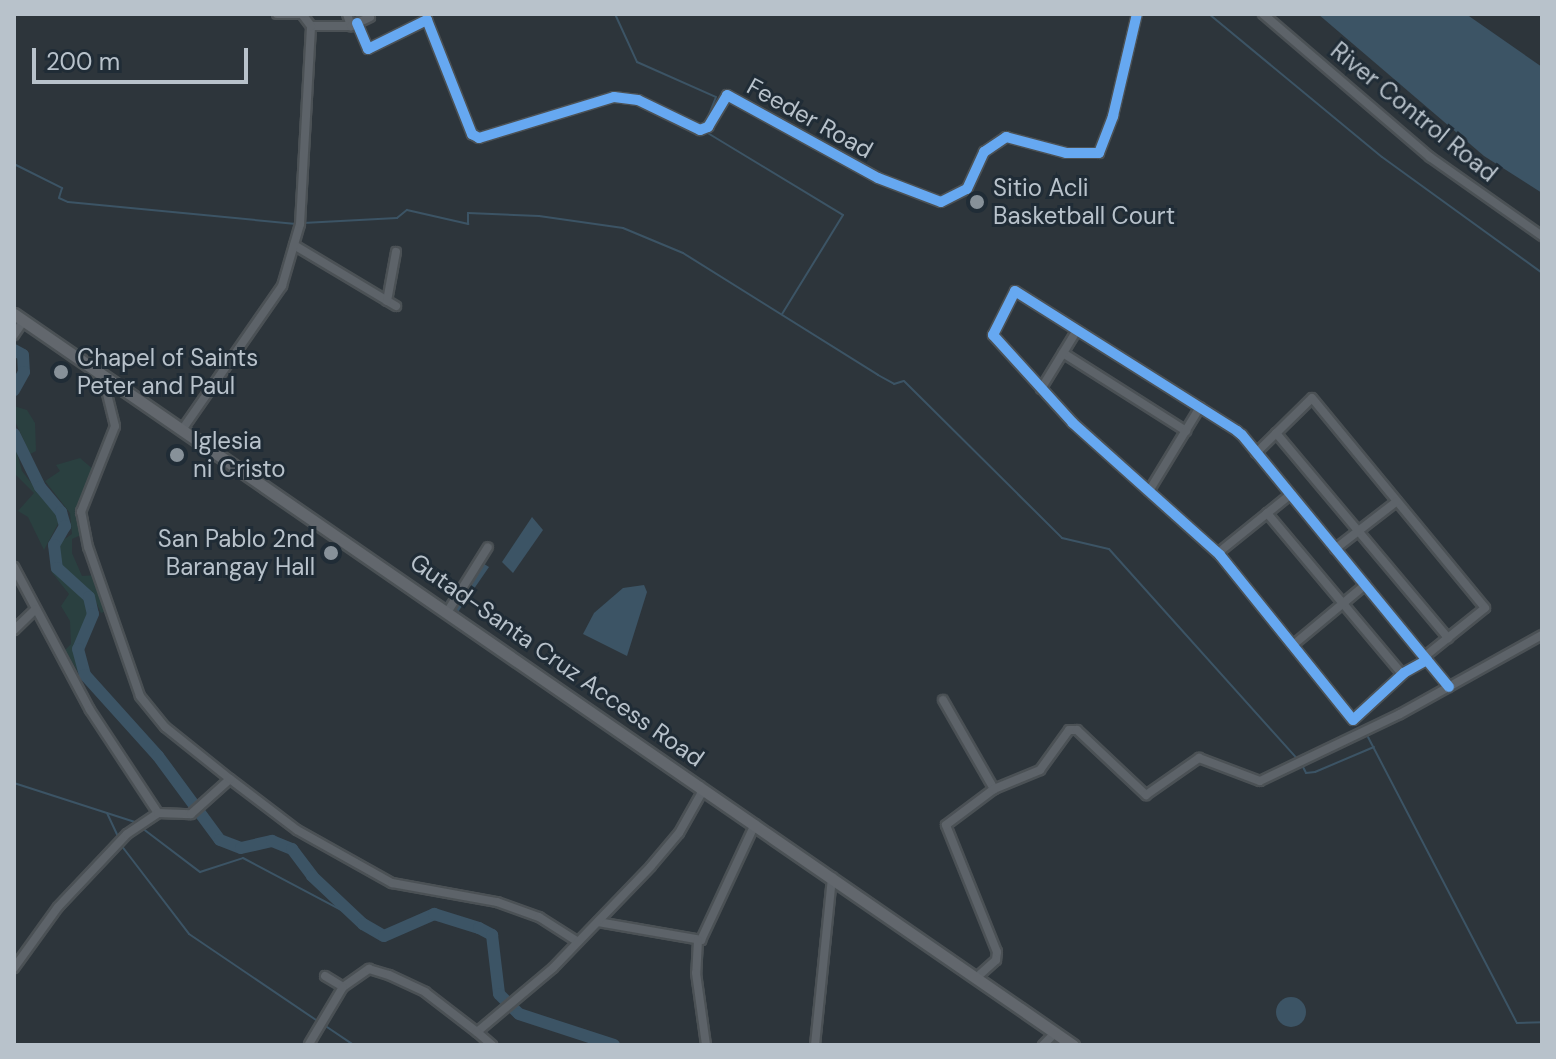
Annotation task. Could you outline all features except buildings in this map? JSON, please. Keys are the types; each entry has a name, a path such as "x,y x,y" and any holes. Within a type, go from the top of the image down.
{"main road":[{"name":"Gutad-Santa Cruz Access Road","path":"19,317 184,427 1073,1045"}],"street":[{"path":"184,427 282,286 294,245 311,26 302,14 277,14"},
{"path":"347,14 368,49 437,14"},
{"name":"Feeder Road","path":"427,20 472,134 479,138 614,97 638,100 700,130 708,127 727,95 878,178 941,202 967,189 984,152 1006,137 1066,153 1099,153 1113,116 1137,14"},
{"name":"River Control Road","path":"1263,14 1430,157 1542,236"},
{"path":"311,26 354,24 370,17"},
{"path":"294,245 396,306"},
{"path":"387,301 396,252"},
{"path":"1256,453 1312,398 1485,608 1426,658 1402,674 1353,720 1218,553 1041,389 993,335 1015,291 1237,431 1426,658 1449,687"},
{"path":"14,335 19,317"},
{"path":"1041,389 1077,330"},
{"path":"1063,353 1186,431"},
{"path":"101,373 115,426 81,512 88,547 140,696 165,727 297,830 392,883 497,902 539,917 575,940"},
{"path":"1149,491 1200,407"},
{"path":"1276,433 1448,638"},
{"path":"1218,553 1290,495"},
{"path":"1335,549 1397,501"},
{"path":"1267,513 1402,674"},
{"path":"448,611 488,547"},
{"path":"14,567 90,710 158,813"},
{"path":"1293,645 1365,585"},
{"path":"14,630 36,609"},
{"path":"976,978 996,960 997,952 946,825 994,789 1040,770 1072,729 1146,795 1195,759 1260,781 1449,687 1542,635"},
{"path":"943,700 994,789"},
{"path":"14,968 58,907 143,821 158,813 191,814 203,807 230,779"},
{"path":"479,1031 553,968 575,940 598,922 679,833 701,794 700,785"},
{"path":"706,1045 696,973 698,940 755,824"},
{"path":"815,1045 832,877"},
{"path":"598,922 698,940"},
{"path":"309,1044 343,987 369,969 425,992 479,1031 492,1045"},
{"path":"325,976 343,987"},
{"path":"1043,1045 1054,1034"}],"green space":[{"path":"14,406 27,410 35,423 36,451 30,454 15,421"},
{"path":"14,443 22,471 60,520 44,550 28,517 18,511 34,493 14,473"},
{"path":"80,458 95,471 85,494 83,534 72,539 72,553 82,576 96,575 107,611 101,613 93,595 60,568 56,545 72,534 70,513 45,481 60,471 56,465"},
{"path":"50,570 86,599 89,615 74,652 81,677 65,650 71,644 70,621 61,606 69,594"}],"water":[{"path":"1318,14 1466,14 1542,67 1542,193 1484,156"},
{"path":"532,517 543,530 513,573 502,562"},
{"path":"476,559 489,567 458,612 445,603"},
{"path":"644,585 647,592 627,656 583,634 594,613 623,588"},
{"path":"1291,997 1302,1001 1306,1012 1302,1023 1291,1027 1280,1023 1276,1012 1280,1001"}],"waterway":[{"path":"615,14 637,62 716,97 706,122"},
{"path":"1209,14 1382,157 1542,273"},
{"path":"706,132 843,215 782,314"},
{"path":"14,164 62,188 59,198 68,202 296,224"},
{"path":"303,223 397,218 407,210 468,224 468,213 539,216 623,228 683,253 878,375 894,384 904,381 1062,538 1109,549 1298,760"},
{"path":"14,350 23,355 24,372 14,390"},
{"path":"14,434 40,487 61,512 65,526 54,545 57,568 89,597 93,614 78,649 85,675 158,756 220,840 241,848 272,841 292,849 312,876 363,924 384,936 434,914 479,928 492,935 499,994 519,1014 614,1045"},
{"path":"1368,737 1517,1023 1542,1022"},
{"path":"1302,765 1306,773 1315,772 1374,747"},
{"path":"14,783 135,822"},
{"path":"107,813 119,839"},
{"path":"142,828 200,872 243,858 358,919"},
{"path":"121,845 189,934 319,1022"},
{"path":"324,1025 354,1045"}],"cycle path":[{"path":"357,23 368,49 427,20 472,134 479,138 614,97 638,100 700,130 708,127 727,95 878,178 941,202 967,189 984,152 1006,137 1066,153 1099,153 1113,116 1137,14"},
{"path":"1427,660 1404,673 1353,720 1220,555 1073,423 993,335 1015,291 1242,435 1449,687"}],"place":[{"name":"Sitio Acli Basketball Court","path":"977,202"},
{"name":"Chapel of Saints Peter and Paul","path":"61,372"},
{"name":"Iglesia ni Cristo","path":"177,455"},
{"name":"San Pablo 2nd Barangay Hall","path":"331,553"}]}
